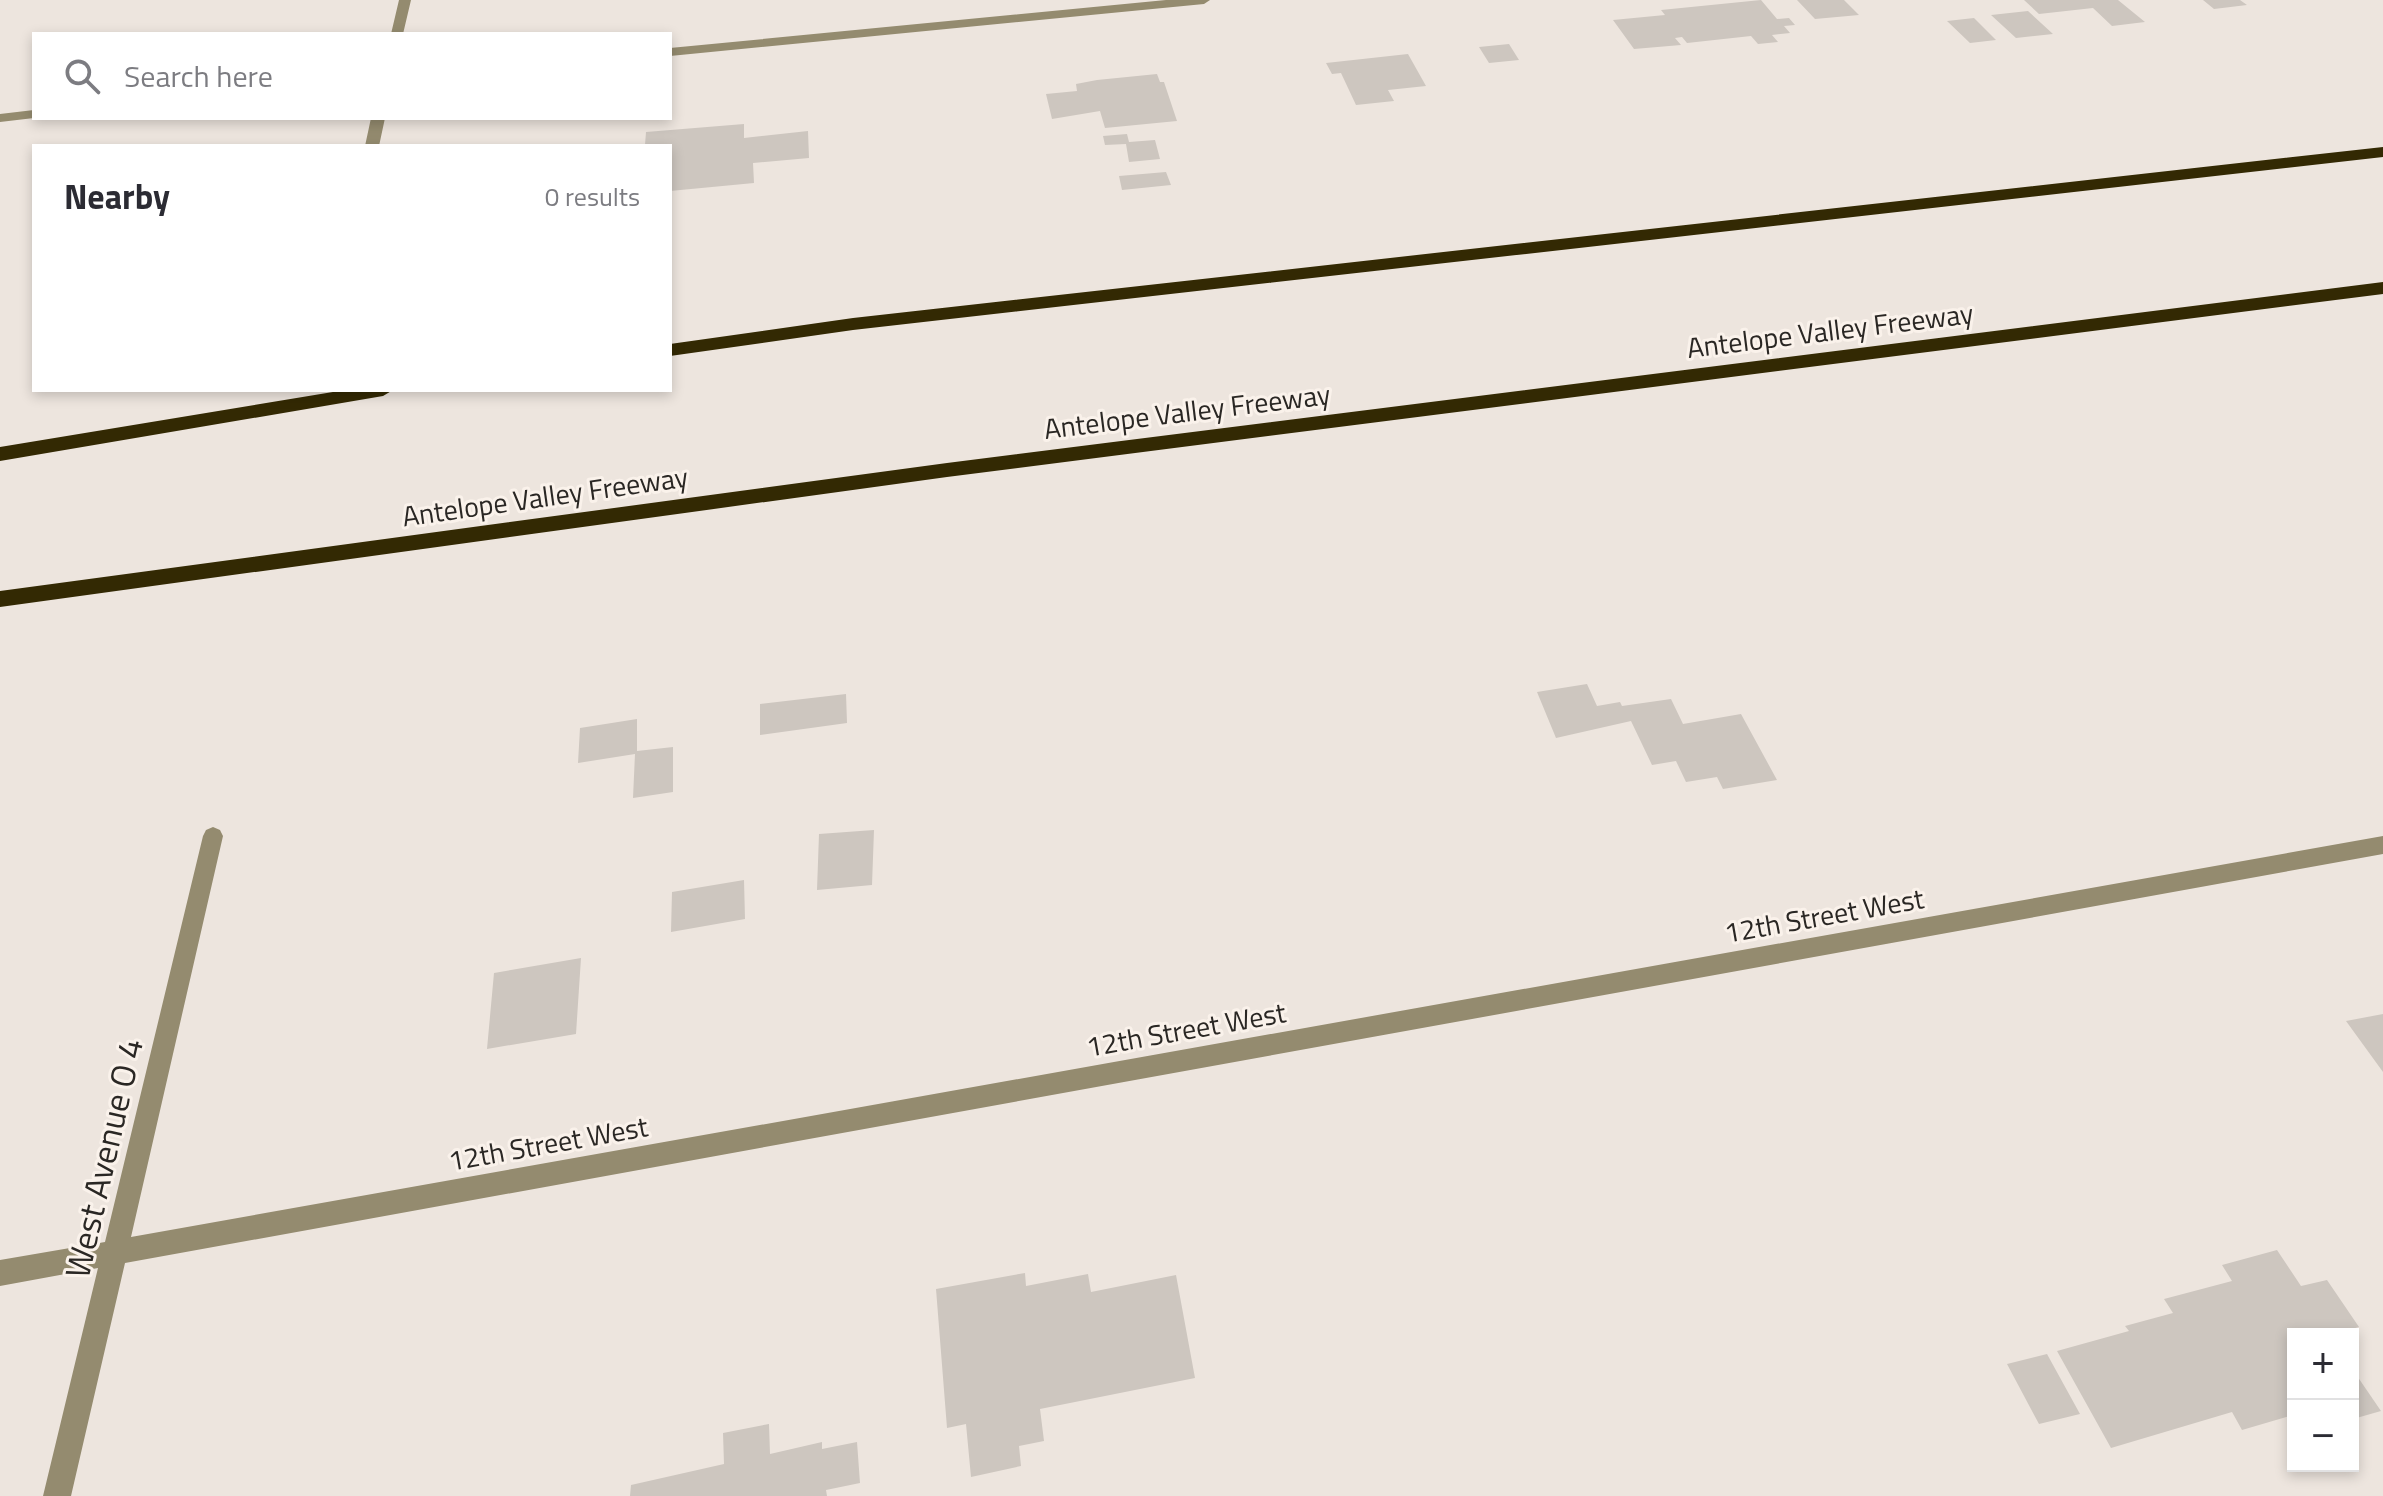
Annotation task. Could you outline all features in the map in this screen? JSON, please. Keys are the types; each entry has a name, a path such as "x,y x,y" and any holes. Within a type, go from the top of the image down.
{"highway":[{"path":"672,350 853,324 2383,152"},
{"name":"Antelope Valley Freeway","path":"0,599 947,470 2383,288"},
{"path":"0,454 371,392"}],"street":[{"path":"397,32 405,0"},
{"path":"672,52 1204,0"},
{"path":"0,118 32,114"},
{"path":"372,144 378,120"},
{"name":"West Avenue O 4","path":"57,1496 213,836"},
{"name":"12th Street West","path":"0,1273 2383,845"}],"building":[{"path":"1761,0 1777,19 1789,18 1795,25 1784,26 1790,33 1772,35 1778,42 1758,44 1751,36 1687,43 1682,37 1675,38 1681,45 1634,49 1613,20 1665,15 1661,10"},
{"path":"1797,0 1844,0 1859,15 1815,19"},
{"path":"2024,0 2118,0 2145,22 2112,26 2093,8 2039,14"},
{"path":"2203,0 2240,0 2247,5 2214,9"},
{"path":"2028,11 2053,34 2016,38 1991,15"},
{"path":"1974,18 1996,40 1970,43 1947,21"},
{"path":"1509,44 1519,60 1489,63 1479,47"},
{"path":"1408,54 1426,86 1388,90 1394,101 1356,105 1341,73 1332,74 1326,63"},
{"path":"1157,74 1160,82 1164,82 1177,121 1105,128 1100,111 1052,119 1046,94 1077,91 1076,84 1097,80"},
{"path":"744,124 744,138 808,131 809,158 753,163 754,183 672,191 672,144 645,144 646,132"},
{"path":"1127,134 1129,142 1155,140 1160,159 1129,162 1126,144 1105,145 1103,136"},
{"path":"1166,172 1171,185 1122,190 1119,176"},
{"path":"1587,684 1597,706 1671,699 1683,724 1741,714 1777,780 1723,789 1717,777 1686,782 1676,761 1652,765 1631,721 1556,738 1537,692"},
{"path":"846,694 847,723 760,735 760,704"},
{"path":"637,719 637,751 673,747 673,792 633,798 635,754 578,763 580,728"},
{"path":"874,830 872,885 817,890 819,834"},
{"path":"744,880 745,919 671,932 672,892"},
{"path":"581,958 576,1034 487,1049 494,973"},
{"path":"2383,1014 2383,1072 2346,1021"},
{"path":"2277,1250 2301,1286 2327,1280 2359,1327 2287,1328 2287,1417 2242,1430 2232,1412 2111,1448 2057,1351 2129,1331 2125,1326 2173,1313 2164,1299 2232,1281 2222,1265"},
{"path":"1025,1273 1026,1286 1088,1274 1091,1292 1176,1275 1195,1378 1040,1409 1044,1441 1019,1446 1021,1466 971,1477 966,1424 947,1428 936,1289"},
{"path":"2047,1354 2080,1414 2039,1424 2007,1364"},
{"path":"2359,1379 2381,1411 2359,1417"},
{"path":"769,1424 770,1454 822,1442 822,1449 857,1442 860,1483 826,1490 827,1496 630,1496 631,1485 724,1464 723,1433"}]}
